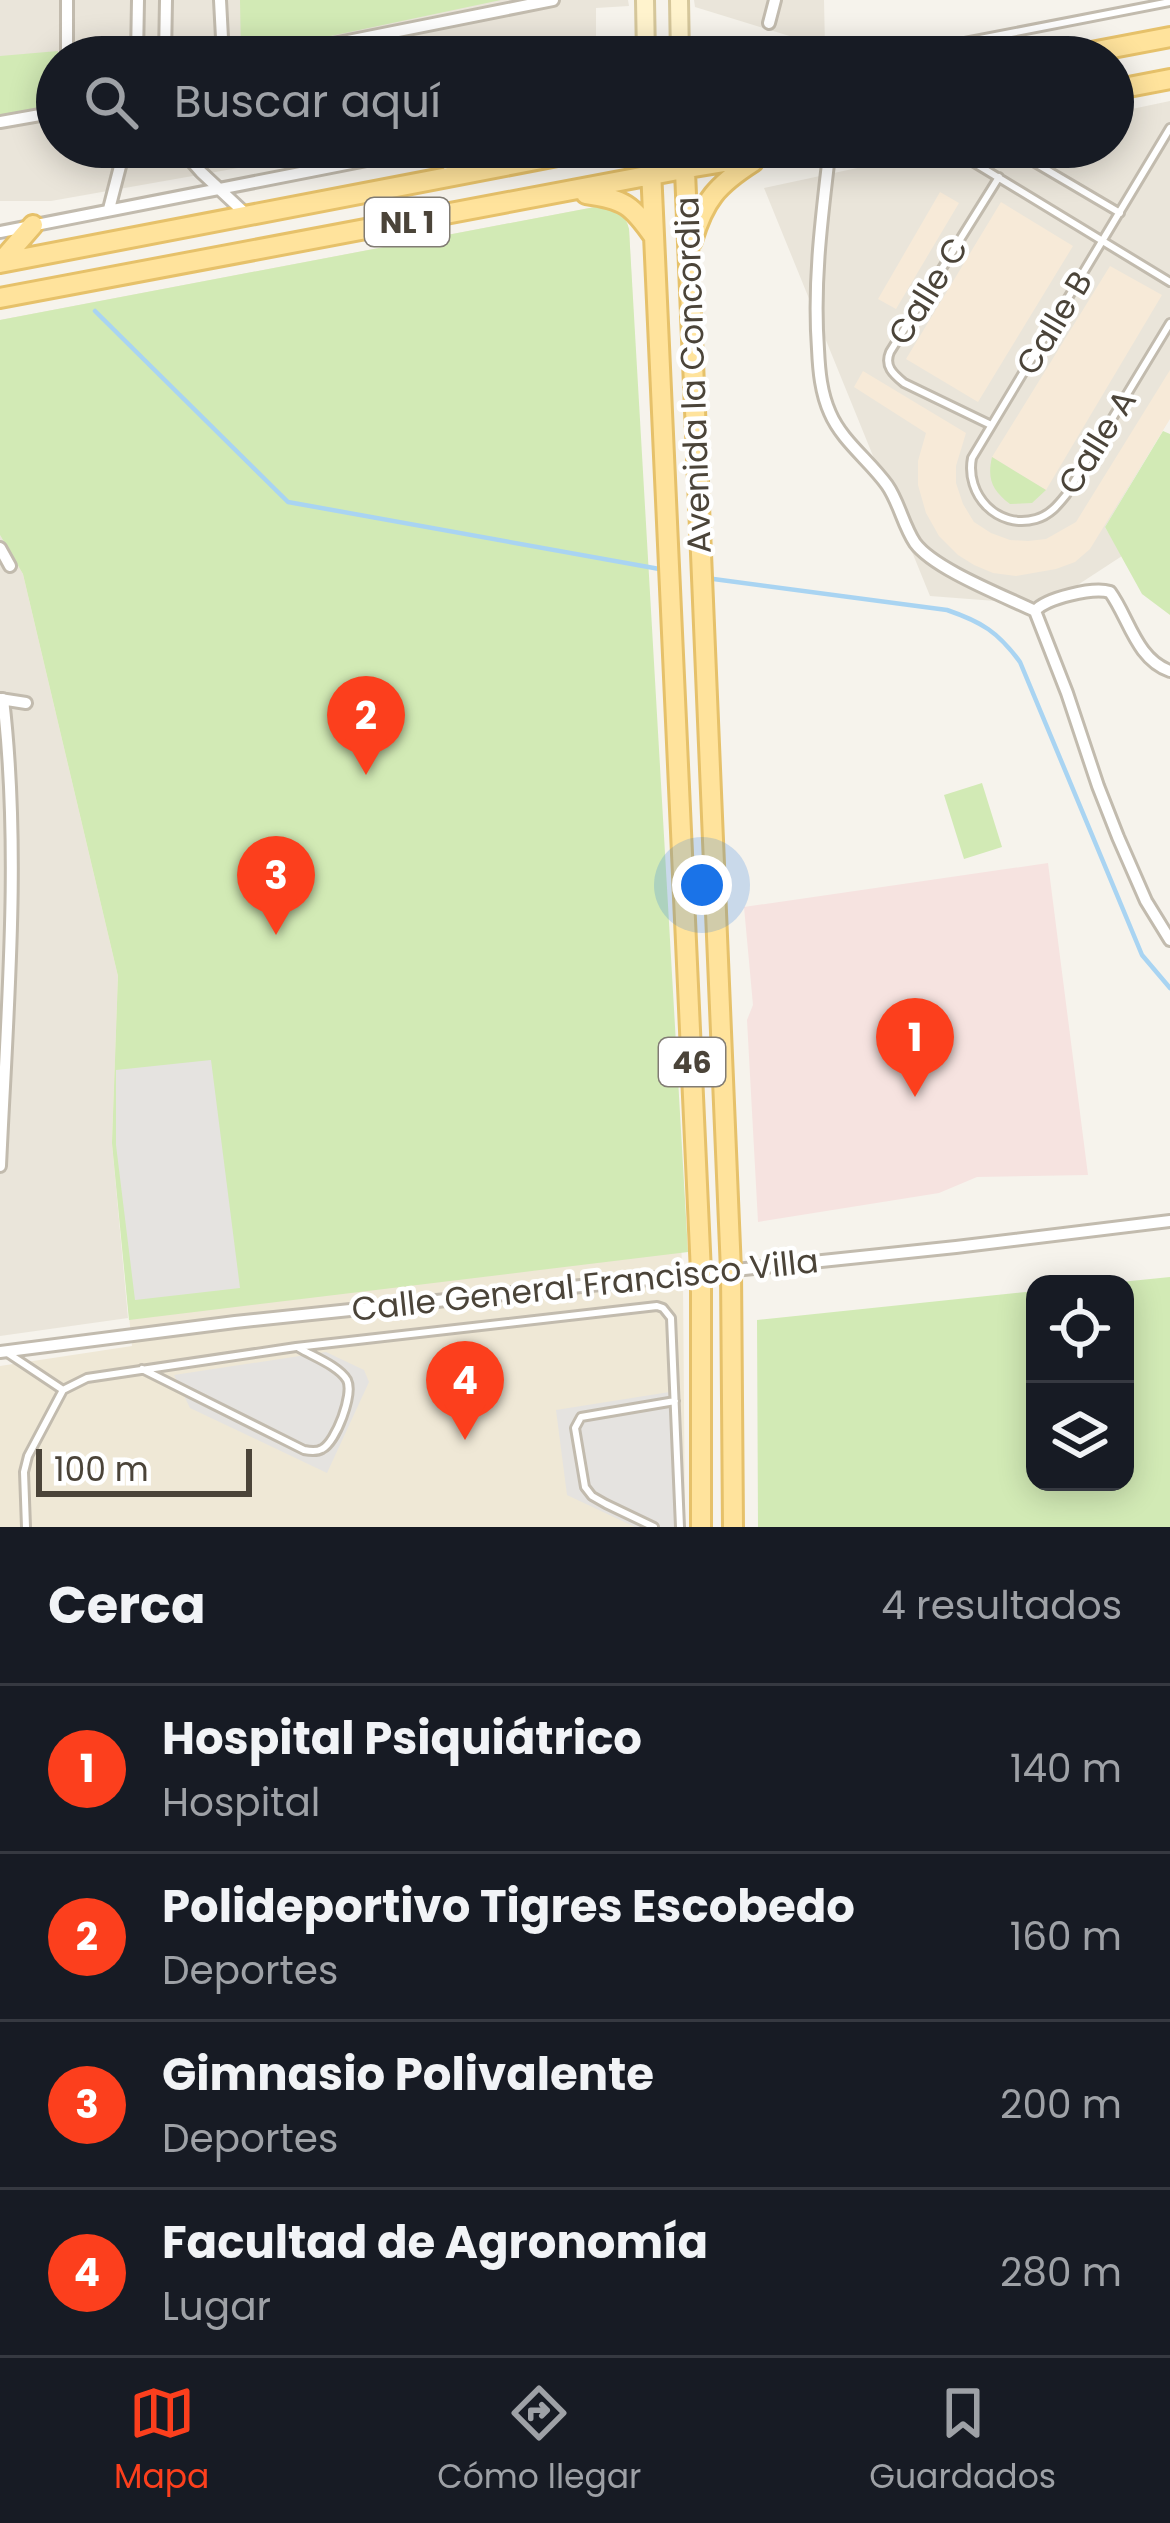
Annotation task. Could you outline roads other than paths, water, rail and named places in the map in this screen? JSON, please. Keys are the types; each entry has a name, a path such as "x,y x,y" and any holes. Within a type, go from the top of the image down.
{"main road":[{"path":"645,0 646,36"},
{"path":"680,0 680,36"},
{"path":"1134,44 1170,37"},
{"path":"1134,86 1170,79"},
{"name":"NL 1","path":"0,263 493,168"},
{"name":"Avenida la Concordia","path":"651,168 701,1273"},
{"name":"NL 1","path":"0,298 690,168"},
{"path":"688,258 700,214 714,192 744,168"},
{"name":"Avenida la Concordia","path":"684,169 731,1270"},
{"path":"569,191 622,201 634,209 654,237"},
{"path":"0,263 33,225"},
{"name":"46","path":"731,1270 733,1527"},
{"name":"46","path":"701,1273 701,1527"}],"street":[{"path":"67,0 67,36"},
{"path":"137,36 138,0"},
{"path":"166,0 166,36"},
{"path":"220,0 222,36"},
{"path":"373,36 553,0"},
{"path":"769,23 775,0"},
{"path":"0,122 36,116"},
{"path":"110,209 120,168"},
{"path":"199,168 248,216"},
{"path":"0,232 321,168"},
{"path":"449,168 451,176"},
{"path":"827,168 815,310 820,379 830,414 893,494 916,544 932,560 1034,611 1118,837 1146,901 1170,940"},
{"path":"0,548 10,566"},
{"path":"1034,611 1042,603 1097,590 1110,592 1148,656 1170,671"},
{"path":"0,1166 9,751 1,699 26,703"},
{"name":"Calle General Francisco Villa","path":"3,1352 1170,1221"}],"lane":[{"path":"995,36 1170,2"},
{"name":"Calle B","path":"999,514 976,495 971,484 972,458 1170,128"},
{"path":"984,168 1170,281"},
{"path":"1044,168 1120,213"},
{"name":"Calle C","path":"991,425 904,383 892,374 887,360 999,177"},
{"name":"Calle A","path":"999,514 1020,520 1053,511 1170,323"},
{"path":"26,1527 28,1456 63,1390 87,1378 296,1347 657,1306 671,1318 680,1527"},
{"path":"141,1368 304,1450 321,1450 340,1420 349,1387 339,1372 296,1347"},
{"path":"3,1352 63,1390"},
{"path":"654,1527 592,1496 585,1487 575,1428 581,1417 591,1414 675,1401"}],"waterway":[{"path":"95,311 288,502 665,570"},
{"path":"706,578 947,610 980,624 1004,643 1020,662 1142,955 1170,988"}],"place":[{"name":"Polideportivo Tigres Escobedo","path":"366,775"},
{"name":"Gimnasio Polivalente","path":"276,935"},
{"name":"Hospital Psiquiátrico","path":"915,1097"},
{"name":"Facultad de Agronomía","path":"465,1440"}]}
